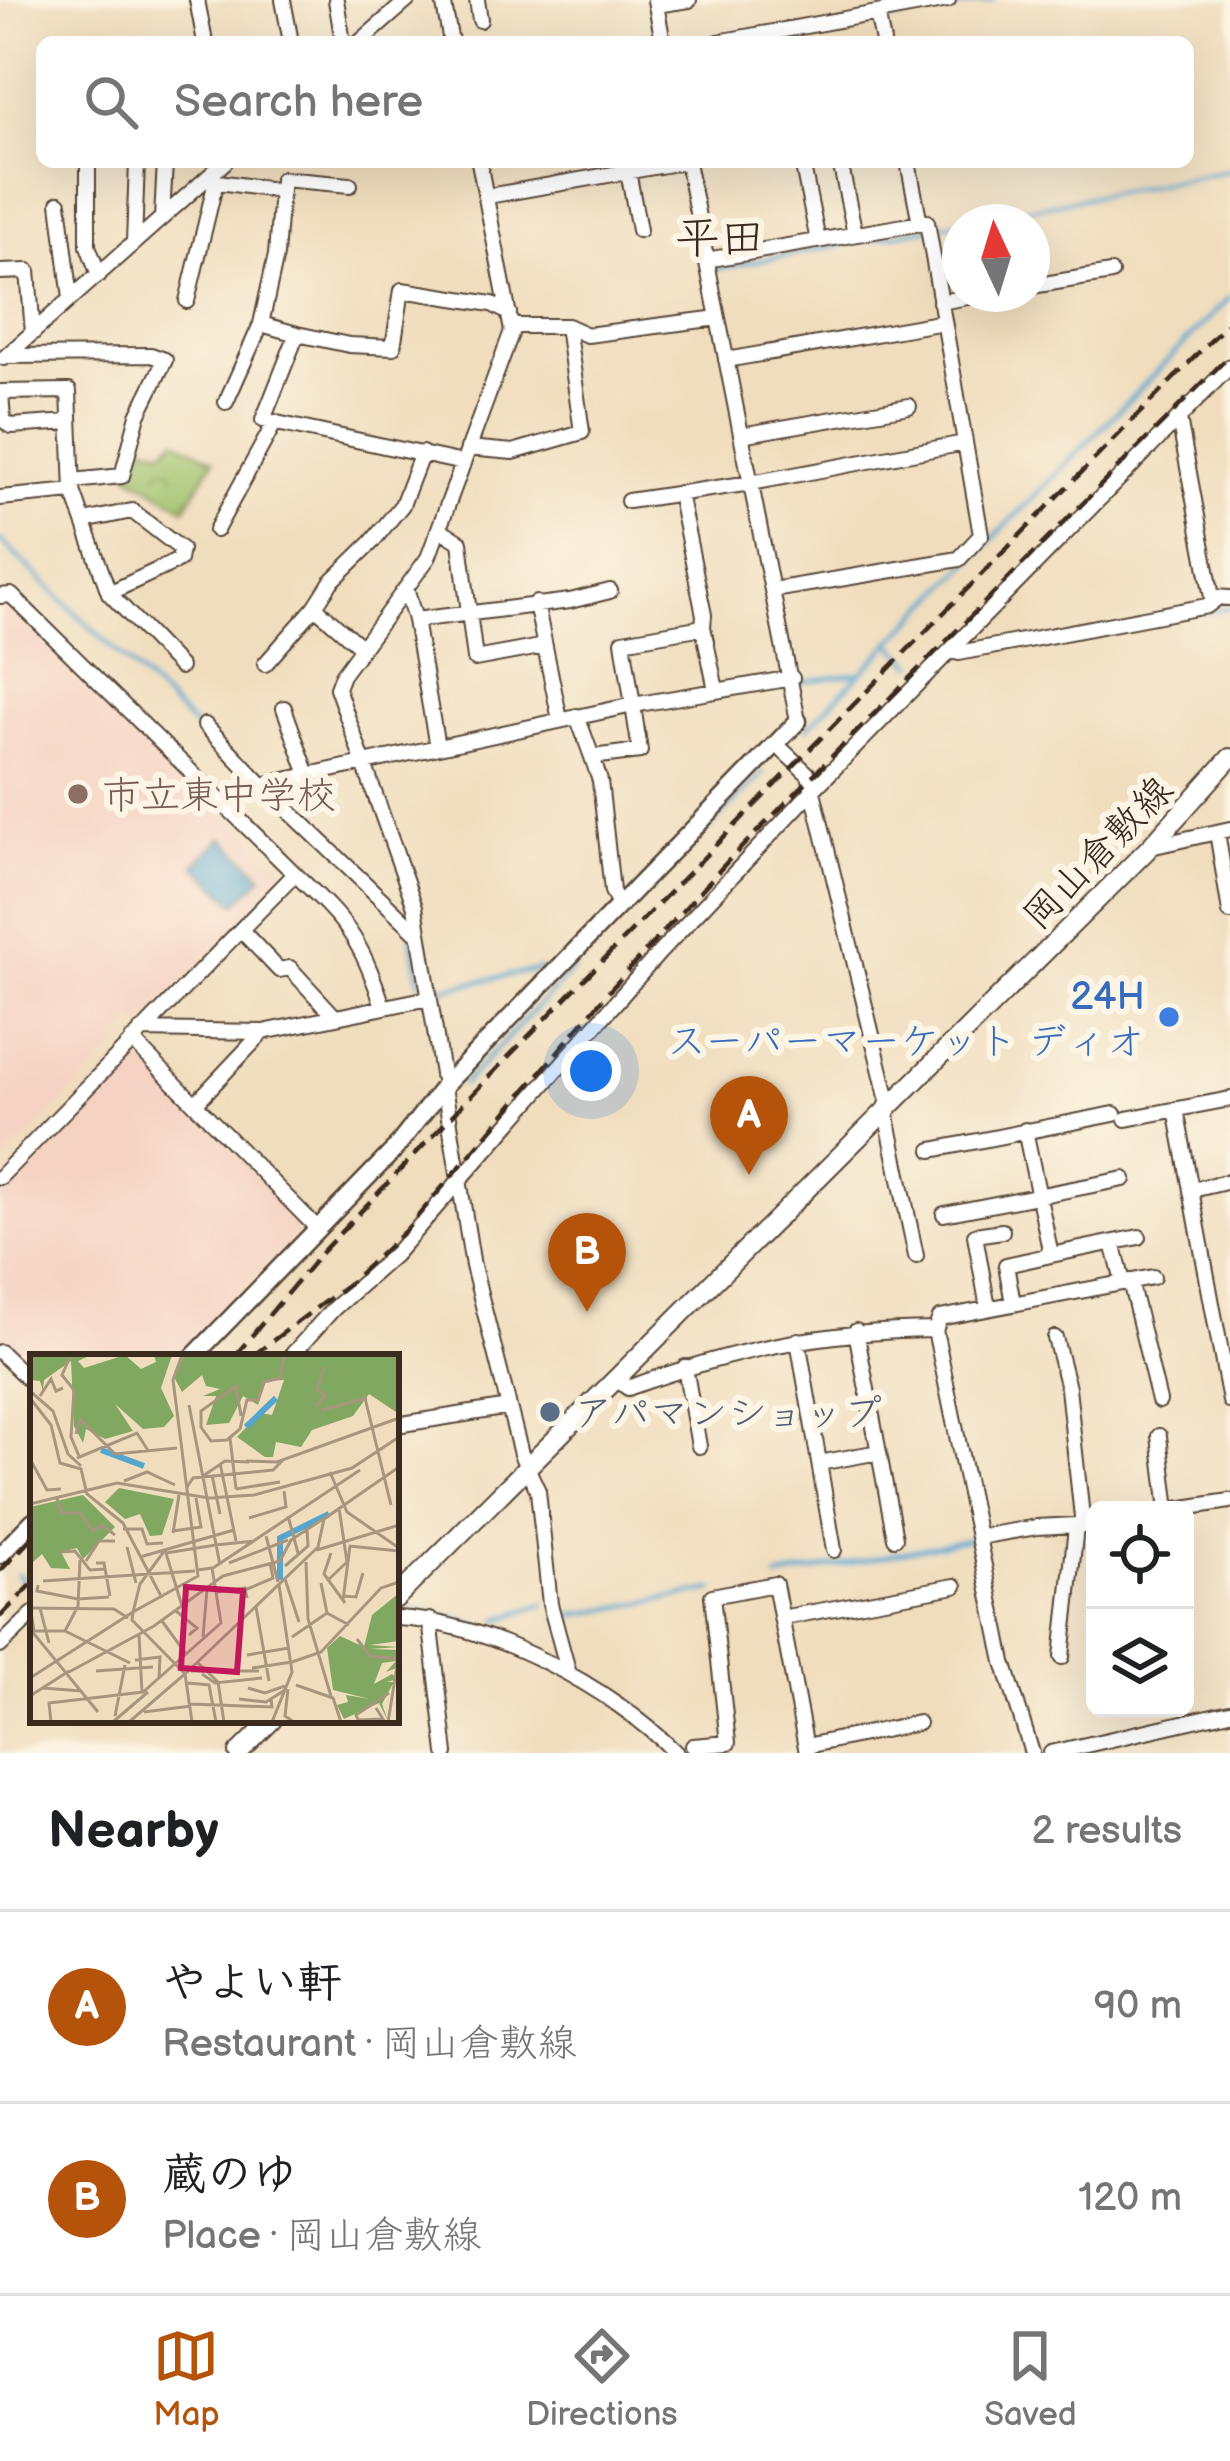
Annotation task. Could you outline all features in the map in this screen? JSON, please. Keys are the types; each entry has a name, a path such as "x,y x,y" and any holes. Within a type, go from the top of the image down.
{"main road":[{"name":"岡山倉敷線","path":"399,1595 1150,847 1230,758"},
{"path":"239,1753 269,1723"}],"street":[{"path":"197,0 204,36"},
{"path":"283,0 290,36"},
{"path":"336,0 342,36"},
{"path":"442,0 450,36"},
{"path":"477,0 480,20"},
{"path":"662,36 655,3 689,0"},
{"path":"813,34 874,14 948,0"},
{"path":"367,36 400,3"},
{"path":"88,168 88,246 99,274"},
{"path":"134,243 137,168"},
{"path":"162,218 165,168"},
{"path":"481,168 510,319 442,530 428,558 337,688 415,907 473,1266 520,1454 538,1491 550,1604 567,1667"},
{"path":"488,196 647,168"},
{"path":"196,1354 393,1150 445,1085 798,721 685,168"},
{"path":"803,168 818,241"},
{"path":"841,168 856,234"},
{"path":"773,590 959,559 980,535 944,322 910,168"},
{"path":"3,359 215,171"},
{"path":"215,171 281,191"},
{"path":"187,301 215,171"},
{"path":"628,171 639,230"},
{"path":"226,403 261,324 276,255 282,179 350,185"},
{"path":"59,203 71,299"},
{"path":"706,260 925,227"},
{"path":"0,272 28,271 33,333"},
{"path":"1050,283 1111,273"},
{"path":"261,324 349,345 393,347 402,290 493,304 510,319 567,326 587,335 718,318"},
{"path":"727,360 944,322"},
{"path":"297,334 263,420 422,453 465,455 513,452 582,432 567,326"},
{"path":"0,498 122,476 137,415 165,360 151,355 3,359"},
{"path":"293,1354 394,1255 659,953 813,790 1230,366"},
{"path":"70,422 11,426 3,420 0,393 69,391 73,486 109,593 180,667"},
{"path":"741,435 909,406"},
{"path":"1179,419 1212,597 1223,598"},
{"path":"216,530 275,422"},
{"path":"628,501 965,443"},
{"path":"265,664 402,505 422,453"},
{"path":"679,494 716,690"},
{"path":"84,521 131,511 181,549 179,560 109,593"},
{"path":"442,530 460,542 475,659 545,646"},
{"path":"406,588 437,747"},
{"path":"415,620 570,602 610,591"},
{"path":"0,596 11,596 344,920 358,940 382,1006"},
{"path":"950,652 1110,628 1207,606 1223,598"},
{"path":"536,603 560,720"},
{"path":"315,607 362,648"},
{"path":"592,757 640,751 622,641 703,627"},
{"path":"266,789 308,775 363,767 560,720 716,690 793,682"},
{"path":"284,708 308,775"},
{"path":"579,719 600,782 612,892 619,906"},
{"path":"205,725 419,935"},
{"path":"776,744 809,775 888,1110 916,1256"},
{"path":"1150,847 1224,830 1230,912"},
{"path":"0,1178 295,874"},
{"path":"241,930 279,970 290,968 335,1016"},
{"path":"136,1035 263,1032 429,998"},
{"path":"195,1105 263,1032"},
{"path":"136,1035 195,1105 317,1228"},
{"path":"932,1150 1025,1130 1230,1099"},
{"path":"1177,1109 1230,1401"},
{"path":"1025,1130 1051,1255"},
{"path":"944,1214 1124,1179"},
{"path":"1192,1190 1230,1181"},
{"path":"988,1308 975,1235 1002,1231"},
{"path":"1013,1303 1006,1265 1139,1238"},
{"path":"1113,1243 1160,1401"},
{"path":"1032,1753 1004,1662 935,1330 940,1318 1153,1276"},
{"path":"616,1379 628,1388 685,1367 856,1331 935,1330"},
{"path":"856,1331 895,1538"},
{"path":"1055,1338 1068,1388 1085,1526 1061,1657"},
{"path":"798,1340 834,1550"},
{"path":"0,1352 30,1381"},
{"path":"685,1367 699,1446"},
{"path":"399,1425 509,1407"},
{"path":"1159,1436 1170,1501"},
{"path":"819,1463 879,1453"},
{"path":"1194,1507 1230,1501"},
{"path":"1,1552 30,1524"},
{"path":"978,1537 1037,1527 1085,1526"},
{"path":"692,1746 728,1743 712,1596 775,1584 807,1750 918,1724"},
{"path":"782,1618 955,1586"},
{"path":"0,1646 30,1617"},
{"path":"399,1618 430,1620 472,1632 567,1667 676,1753"},
{"path":"430,1620 446,1753"},
{"path":"1051,1753 1230,1712"}],"shaded area":[{"path":"10,600 281,867 281,882 139,1026 133,1021 115,1041 119,1046 0,1166 0,604"},
{"path":"128,1053 137,1053 305,1225 179,1354 30,1354 30,1376 0,1347 0,1183"}],"green space":[{"path":"175,439 214,460 185,508 129,474 139,443 163,450"}],"water":[{"path":"223,837 263,876 236,904 195,865"}],"waterway":[{"path":"805,36 993,0"},
{"path":"355,36 391,2"},
{"path":"716,269 1230,170"},
{"path":"807,728 1230,297"},
{"path":"0,540 234,765"},
{"path":"1206,612 1230,607"},
{"path":"890,642 914,665"},
{"path":"794,683 860,673"},
{"path":"569,969 763,773"},
{"path":"411,935 420,982"},
{"path":"434,990 542,969"},
{"path":"463,1084 573,969"},
{"path":"1011,1524 1029,1522"},
{"path":"777,1578 974,1538"},
{"path":"17,1574 27,1583"},
{"path":"559,1618 713,1590"},
{"path":"498,1620 544,1604"},
{"path":"407,1611 477,1625 543,1654"},
{"path":"570,1667 640,1710 689,1753"}],"railway":[{"path":"237,1354 321,1253 507,1058 1230,321"},
{"path":"255,1354 348,1284 406,1230 611,989 727,862 1230,355"},
{"path":"0,1571 30,1540"},
{"path":"0,1617 30,1586"}],"place":[{"name":"市立東中学校","path":"78,794"},
{"name":"24H スーパーマーケット ディオ","path":"1169,1017"},
{"name":"やよい軒","path":"749,1175"},
{"name":"蔵のゆ","path":"587,1312"},
{"name":"アパマンショップ","path":"550,1412"}],"district":[{"name":"平田","path":"720,237"}]}
